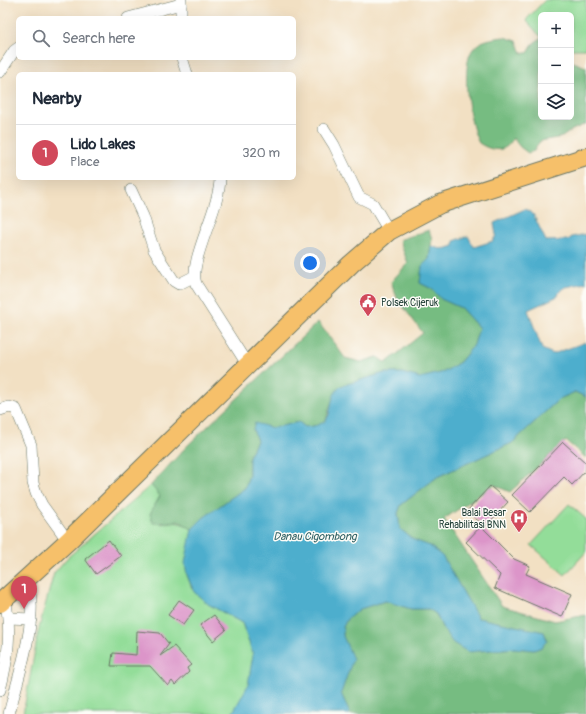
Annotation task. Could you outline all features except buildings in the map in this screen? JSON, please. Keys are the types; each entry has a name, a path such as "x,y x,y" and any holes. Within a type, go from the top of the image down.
{"highway":[{"path":"5,606 26,580 68,541 247,364 351,264 389,231 440,204 586,157"}],"street":[{"path":"135,16 181,2 181,16"},
{"path":"0,72 16,50"},
{"path":"183,60 186,72"},
{"path":"324,129 334,145 359,197 373,204 389,231"},
{"path":"220,180 218,198 195,264 193,277 247,364"},
{"path":"131,190 143,216 154,250 171,278 179,284 193,277"},
{"path":"0,410 9,407 16,410 31,445 33,483 36,493 42,505 68,541"},
{"path":"9,714 31,619 32,598 30,588 26,580"},
{"path":"5,606 31,619"},
{"path":"0,690 8,651 5,606"},
{"path":"8,651 23,655"}],"green space":[{"path":"545,0 586,0 586,49 574,49 574,12 538,12 538,34 526,20"},
{"path":"504,37 517,41 522,53 528,53 534,43 538,40 538,120 574,120 574,62 586,67 586,124 572,130 562,137 540,141 534,151 528,153 520,147 513,138 506,147 498,150 488,148 479,143 475,135 469,110 467,96 467,68 469,57 473,49 479,43"},
{"path":"429,230 432,239 429,259 422,266 420,283 432,289 441,299 461,308 479,328 474,345 460,362 444,372 420,378 402,373 384,373 341,386 333,399 326,419 320,424 314,426 305,427 299,422 273,428 253,429 257,441 249,456 249,475 245,488 203,518 192,529 180,522 153,523 150,514 160,496 151,485 187,446 318,322 345,358 361,362 377,357 386,363 423,333 398,300 391,282 408,263 399,240"},
{"path":"575,392 586,397 586,458 566,441 510,492 494,485 444,519 502,606 555,621 586,615 586,714 350,714 341,693 352,659 343,636 343,627 347,619 360,609 385,601 411,609 429,609 436,614 443,629 468,652 514,648 534,650 542,647 547,640 544,632 478,618 443,557 430,546 414,540 400,529 398,513 401,505 437,477 512,443 559,399"},
{"path":"151,485 160,496 150,514 162,524 178,523 192,529 187,575 192,589 208,604 242,623 253,654 249,685 232,714 23,714 39,628 54,573 67,558"},
{"path":"569,504 586,519 586,552 565,575 531,545"}],"water":[{"name":"Danau Cigombong","path":"525,209 533,214 546,241 568,240 572,237 586,234 586,283 566,287 559,292 558,296 528,310 542,349 553,354 586,342 586,397 575,392 559,399 512,443 437,477 401,505 398,513 400,529 414,540 430,546 443,557 478,618 544,632 547,640 542,647 534,650 514,648 468,652 453,643 443,629 436,614 429,609 411,609 385,601 360,609 347,619 343,627 343,636 353,659 341,693 350,714 232,714 248,685 253,654 242,623 208,604 194,592 187,575 185,563 192,529 203,518 245,488 249,475 249,457 257,441 253,429 255,423 273,428 299,422 305,427 316,425 324,422 328,417 333,399 341,386 384,373 402,373 420,378 444,372 460,362 474,345 479,328 461,308 441,299 432,289 420,283 422,266 429,259 431,246 440,249 448,248 454,246 454,241 468,236 474,247 493,241 496,235 494,223"}],"place":[{"name":"Polsek Cijeruk","path":"368,317"},
{"name":"Balai Besar Rehabilitasi BNN","path":"519,533"},
{"name":"Lido Lakes","path":"24,609"}]}
